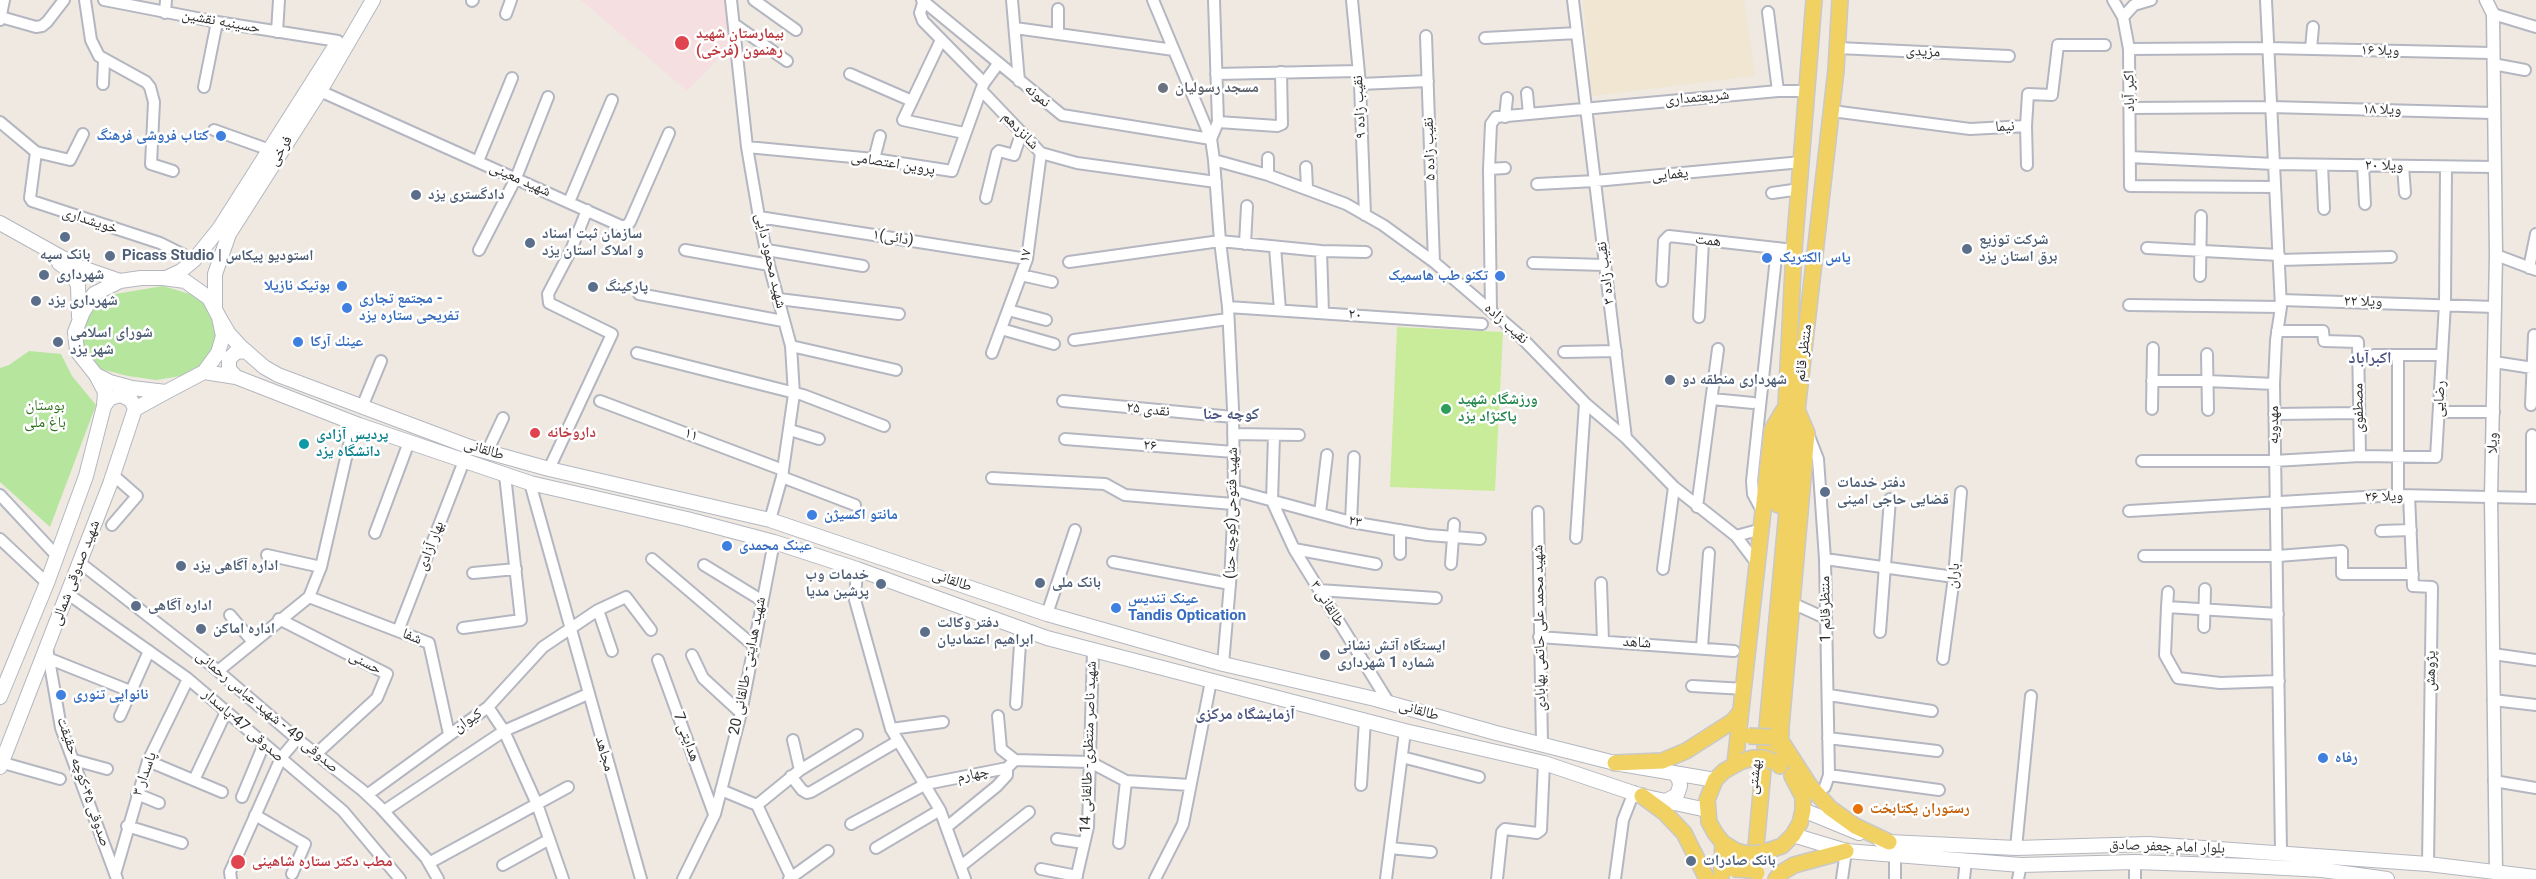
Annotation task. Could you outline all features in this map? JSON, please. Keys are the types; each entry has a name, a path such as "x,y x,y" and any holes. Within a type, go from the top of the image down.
{"main road":[{"name":"فرخی","path":"166,279 181,272 194,260 219,229 363,0"},
{"name":"فرخی","path":"217,313 215,274 228,234 320,91 373,0"},
{"name":"منتظر قائم","path":"1771,706 1792,409 1794,250 1814,0"},
{"name":"منتظر قائم","path":"1763,676 1792,409 1832,111 1840,0"},
{"path":"0,223 77,266 120,281 166,279 185,281 209,298 217,313 223,336 218,352 204,372 135,410 131,400 121,395 110,398 104,406"},
{"path":"0,229 70,271 78,285 79,320"},
{"path":"120,281 94,294 75,332 77,351 96,375 110,382 132,388 166,392"},
{"name":"طالقانی","path":"217,313 229,334 264,367 278,375 487,452 549,469 770,520 1047,614 1223,664 1389,703 1614,763 1715,780"},
{"path":"236,377 229,369 229,359 236,352 246,351"},
{"name":"طالقانی","path":"204,372 236,377 354,423 530,483 687,519 774,542 857,569 1021,629 1093,650 1405,731 1545,763 1638,794 1707,810"},
{"name":"شهید صدوقی شمالی","path":"0,697 86,476 104,406 105,392 96,375"},
{"path":"1739,763 1741,716 1772,430 1792,409 1807,433 1777,764"},
{"name":"شهید صدوقی شمالی","path":"1,764 20,712 49,653 79,562 113,475 135,410"},
{"name":"بهشتی","path":"1744,877 1763,676"},
{"name":"بهشتی","path":"1744,877 1771,706"},
{"path":"1741,716 1742,730 1749,736 1778,735"},
{"path":"1614,763 1662,761 1686,752 1741,716"},
{"path":"1778,735 1810,786 1830,808 1892,849"},
{"path":"1730,847 1748,854 1764,852 1782,846 1800,824 1803,797 1798,784 1791,774 1764,758 1753,758 1724,771 1710,789 1707,810 1709,822 1730,847 1744,877 1764,852"},
{"path":"1666,801 1677,795 1680,786 1679,779 1674,773"},
{"path":"1638,794 1665,813 1684,833 1707,879"},
{"name":"بلوار امام جعفر صادق","path":"1803,810 1892,849 1966,860 2021,865 2135,862 2322,870 2387,879"},
{"path":"1818,843 1811,834 1810,825 1820,817"},
{"name":"بلوار امام جعفر صادق","path":"1793,835 1846,851 2148,844 2428,864 2536,877"},
{"path":"1776,879 1794,865 1846,851"}],"street":[{"path":"4,0 0,18 36,27 47,22 64,0"},
{"path":"85,0 91,40 104,61 146,82 150,87 154,102 151,164 173,171"},
{"name":"حسینیه نقشین","path":"104,0 165,13 338,41"},
{"path":"165,13 166,0"},
{"path":"277,32 279,0"},
{"path":"506,14 511,0"},
{"name":"شهید محمود دایی","path":"731,0 747,147 759,217 769,265 791,346 794,394 790,430 783,473 770,520"},
{"path":"754,0 796,30"},
{"path":"1012,0 1019,81"},
{"name":"(کوچه حنا)شهید فتوحی","path":"1153,0 1210,139 1214,160 1228,307 1234,452 1230,584 1223,664"},
{"path":"1210,139 1218,122 1214,0"},
{"name":"نقیب زاده ۹","path":"1352,0 1360,84 1365,215"},
{"name":"نقیب زاده ۳","path":"1573,0 1626,438"},
{"name":"اکبر آباد","path":"2113,0 2123,17 2129,49 2130,186 2275,187"},
{"path":"2123,17 2134,5 2151,0"},
{"name":"مهدویه","path":"2266,0 2281,304 2274,384 2280,852"},
{"name":"ویلا","path":"2486,0 2493,14 2495,167 2496,255 2491,497 2496,872"},
{"name":"شانزدهم","path":"923,1 921,16 1021,134 1041,153 1077,163 1216,182"},
{"name":"نمونه","path":"923,1 1062,115 1210,139"},
{"path":"1058,9 1058,33"},
{"path":"1768,12 1778,91"},
{"path":"2493,14 2536,27"},
{"path":"204,87 217,22"},
{"path":"734,24 787,62"},
{"path":"2311,49 2313,27"},
{"path":"1015,28 1174,50"},
{"path":"1485,38 1577,33"},
{"name":"نقیب زاده ۵","path":"1426,36 1434,262"},
{"path":"941,40 903,120 964,133"},
{"name":"نیما","path":"1832,111 1970,129 2026,126 2028,94 2052,95 2058,45 2105,45"},
{"name":"مزیدی","path":"1838,48 2009,56"},
{"name":"ویلا ۱۶","path":"2129,49 2311,49 2492,59 2525,70"},
{"path":"103,84 104,61"},
{"name":"پروین اعتصامی","path":"747,147 874,159 952,171 982,86 998,64"},
{"path":"1216,74 1358,71"},
{"path":"1218,122 1277,126 1282,124 1281,72"},
{"path":"850,74 912,101"},
{"path":"478,161 512,78"},
{"path":"1360,84 1428,81"},
{"name":"شهید معینی","path":"320,91 626,226 669,133"},
{"name":"شریعتمداری","path":"1505,117 1778,91 1807,91"},
{"path":"1527,93 1529,114"},
{"path":"479,250 516,178 548,97"},
{"path":"1491,310 1489,169 1492,120 1496,117 1505,117 1507,98"},
{"path":"569,202 612,100"},
{"name":"ویلا ۱۸","path":"2131,108 2271,107 2493,113"},
{"path":"0,122 36,152 70,160 83,134"},
{"path":"2026,126 2027,165"},
{"path":"214,130 270,150"},
{"path":"986,198 997,153 999,151 1014,155 1021,134"},
{"path":"874,159 880,136"},
{"name":"خویشداری","path":"36,152 30,198 32,201 160,243 194,260"},
{"name":"۱۷","path":"992,353 1027,260 1041,153"},
{"name":"ویلا ۲۰","path":"2130,157 2274,164 2495,167"},
{"path":"1268,158 1268,175"},
{"name":"نقیب زاده","path":"1214,160 1307,188 1365,215 1434,262 1518,334 1585,403 1626,438 1674,487 1736,536 1758,565"},
{"name":"یغمایی","path":"1537,184 1595,181 1802,162"},
{"path":"2322,165 2324,209"},
{"path":"2362,165 2365,204"},
{"path":"2403,166 2405,193"},
{"path":"1306,167 1307,188"},
{"name":"رضایی","path":"2398,456 2436,457 2445,304 2446,167"},
{"path":"1489,169 1505,168"},
{"path":"1772,193 1800,189"},
{"path":"1245,244 1246,206"},
{"path":"549,469 612,334 563,312 549,303 548,294 571,250 587,210"},
{"path":"2200,276 2201,216"},
{"name":"۱(دائی)","path":"759,217 1027,260"},
{"path":"2496,255 2533,269 2536,234"},
{"name":"همت","path":"1662,281 1666,238 1794,250"},
{"path":"1069,262 1220,241 1321,252 1366,252"},
{"path":"1699,317 1703,241"},
{"path":"1275,247 1280,310"},
{"path":"1736,536 1762,521 1753,494 1752,481 1777,248"},
{"path":"2147,248 2279,257 2391,256"},
{"path":"685,250 769,265"},
{"path":"767,250 863,266"},
{"path":"1321,252 1323,313"},
{"path":"1533,263 1605,265"},
{"path":"1022,275 1052,282"},
{"path":"639,294 783,321"},
{"path":"780,299 899,314"},
{"name":"ویلا ۲۲","path":"2129,305 2445,304 2495,307"},
{"name":"۲۰","path":"1228,307 1482,324"},
{"path":"1008,310 1047,320"},
{"path":"1074,340 1228,319"},
{"path":"1002,329 1054,345"},
{"name":"مصطفوی","path":"2277,331 2323,331 2324,341 2358,342 2360,456"},
{"path":"2530,405 2534,335"},
{"path":"791,346 896,370"},
{"path":"2152,348 2152,409"},
{"path":"1697,507 1718,349"},
{"path":"1564,352 1616,351"},
{"path":"637,353 812,398 884,426"},
{"path":"2207,354 2208,410"},
{"path":"2374,355 2442,355"},
{"path":"2144,556 2278,556 2342,551 2342,574 2413,574 2411,530 2398,456 2398,356"},
{"path":"362,407 381,361"},
{"path":"2494,362 2533,368"},
{"path":"2152,381 2274,384"},
{"path":"1712,399 1753,403"},
{"name":"۱۱","path":"600,401 783,473 855,505"},
{"name":"۲۵ نقدی","path":"1063,401 1233,417"},
{"path":"1576,538 1585,403"},
{"path":"2439,412 2494,412"},
{"path":"2274,414 2359,413"},
{"path":"487,452 503,418"},
{"path":"218,671 279,619 309,597 321,567 354,423"},
{"path":"790,430 819,439"},
{"name":"منتظرقائم 1","path":"1807,433 1818,459 1825,559 1829,695 1829,775 1825,787"},
{"path":"1233,434 1299,435"},
{"path":"1272,501 1274,435"},
{"path":"2532,435 2534,498"},
{"name":"۲۶","path":"1065,439 1234,452"},
{"path":"375,533 409,442"},
{"path":"1320,513 1327,455"},
{"path":"2142,461 2274,461 2398,456"},
{"path":"1351,522 1354,457"},
{"name":"بهار آزادی","path":"398,631 464,461"},
{"path":"112,525 137,496 113,475"},
{"path":"463,628 521,620 505,475"},
{"path":"992,478 1105,484 1125,495 1233,504"},
{"name":"مجاهد","path":"530,483 641,879"},
{"path":"1663,569 1674,487"},
{"name":"۲۳","path":"1233,490 1351,522 1480,539"},
{"name":"باران","path":"1943,659 1962,492"},
{"path":"0,495 56,555"},
{"name":"ویلا ۲۶","path":"2129,511 2404,496 2534,498"},
{"path":"1880,632 1887,567 1890,499"},
{"name":"طالقانی ۳","path":"1272,501 1294,549 1389,703"},
{"name":"شهید محمد علی حاتمی بهابادی","path":"1538,512 1542,744"},
{"path":"1451,564 1454,524"},
{"path":"1047,614 1075,530"},
{"path":"1400,530 1400,554"},
{"path":"2381,531 2411,530"},
{"path":"0,539 46,583"},
{"name":"شهید هدایتی- طالقانی 20","path":"683,879 715,814 741,713 774,542"},
{"path":"1294,549 1376,564"},
{"path":"1702,647 1709,553"},
{"path":"267,555 321,567"},
{"path":"652,559 754,646"},
{"path":"1825,559 1954,577"},
{"name":"صدوقی 49 - شهید عباس رحمانی","path":"79,562 218,671 367,795 429,863 438,879"},
{"path":"1113,562 1230,584"},
{"path":"704,565 761,600"},
{"path":"473,573 516,569"},
{"path":"857,569 855,600 891,729 926,784 948,826 965,879"},
{"name":"پژوهش","path":"2413,574 2414,586 2432,587 2428,864"},
{"path":"1601,583 1603,641"},
{"path":"2204,627 2205,589"},
{"path":"1319,590 1436,598"},
{"path":"2168,592 2165,655 2178,678 2220,683 2279,681"},
{"name":"صدوقی 47-پاسدار","path":"68,594 188,679 343,811 400,879"},
{"name":"شفا","path":"309,597 429,643 449,734"},
{"path":"489,707 543,647 598,610 626,597 651,630"},
{"path":"1792,603 1825,618"},
{"path":"2167,608 2278,614"},
{"path":"598,610 612,651"},
{"path":"230,615 253,642"},
{"name":"حسنی","path":"279,619 387,674 377,698 316,754"},
{"path":"1016,704 1021,629"},
{"name":"شاهد","path":"1539,637 1734,651"},
{"name":"شهید ناصر منتظری- طالقانی 14","path":"1076,877 1088,827 1093,650"},
{"path":"120,716 149,651"},
{"path":"49,653 130,691"},
{"name":"صدوقی ۴۵-کوچه حقیقت","path":"49,653 61,728 116,876"},
{"path":"2493,654 2536,660"},
{"path":"692,655 703,678 741,713"},
{"name":"هدایتی 7","path":"658,660 715,814"},
{"name":"پاسدار ۳","path":"116,876 127,826 148,760 188,679"},
{"path":"1155,879 1183,824 1211,681"},
{"path":"1692,686 1745,690"},
{"path":"562,879 537,804 504,732 588,694"},
{"path":"1829,695 1932,711"},
{"path":"2016,848 2031,696"},
{"path":"2493,700 2536,705"},
{"name":"کیوان","path":"367,795 489,707 504,732 384,811"},
{"path":"194,780 226,711"},
{"path":"998,716 1001,749 1015,760 1090,762 1126,781 1190,785"},
{"path":"1361,785 1365,720"},
{"path":"891,729 943,722"},
{"path":"1386,879 1405,731"},
{"path":"757,805 795,773 857,735"},
{"path":"1828,738 1937,751"},
{"path":"231,879 230,872 280,758 297,739"},
{"path":"794,740 795,773 802,790 807,793 898,741"},
{"path":"242,796 264,744"},
{"path":"1401,757 1479,777"},
{"path":"74,760 107,769"},
{"path":"148,760 222,792"},
{"name":"چهارم","path":"851,824 926,784 1007,768 1015,760"},
{"path":"1497,879 1502,832 1505,829 1537,833 1541,830 1545,763"},
{"path":"1,764 60,779"},
{"path":"948,826 998,786 1007,775 1007,768"},
{"path":"1829,775 1939,790"},
{"path":"1119,843 1126,781"},
{"path":"2494,781 2536,788"},
{"path":"429,863 568,787"},
{"path":"721,790 757,805 790,878 828,851"},
{"path":"137,794 159,803"},
{"path":"1615,879 1623,820 1638,794"},
{"path":"876,848 940,810"},
{"path":"961,866 1029,812"},
{"path":"255,815 305,844 292,874"},
{"path":"127,826 182,843"},
{"path":"1057,839 1084,843"},
{"path":"503,865 548,840"},
{"path":"1390,848 1431,852"},
{"path":"1892,849 1894,879"},
{"path":"1842,879 1846,851"},
{"path":"1964,879 1966,860"},
{"path":"2135,862 2135,879"},
{"path":"2018,879 2021,865"},
{"path":"1041,869 1076,877"}],"shaded area":[{"name":"بیمارستان شهید رهنمون (فرخی)","path":"581,0 726,0 731,46 687,91"},
{"path":"1583,0 1744,0 1755,76 1592,96"}],"green space":[{"path":"163,286 193,295 204,303 211,312 217,338 215,350 199,369 187,375 156,380 97,368 83,350 82,333 90,314 101,301 115,294"},
{"name":"ورزشگاه شهید پاکنژاد یزد","path":"1397,327 1503,332 1495,491 1390,487"},
{"name":"بوستان باغ ملی","path":"29,351 61,354 72,376 96,405 50,527 0,482 0,368 9,365"}],"place":[{"name":"بیمارستان شهید رهنمون (فرخی)","path":"682,43"},
{"name":"مسجد رسولیان","path":"1163,88"},
{"name":"کتاب فروشی فرهنگ","path":"221,136"},
{"name":"دادگستری یزد","path":"416,195"},
{"name":"بانک سپه","path":"65,237"},
{"name":"سازمان ثبت اسناد و املاک استان یزد","path":"530,243"},
{"name":"شرکت توزیع برق استان یزد","path":"1967,249"},
{"name":"Picass Studio | استودیو پیکاس","path":"110,256"},
{"name":"یاس الکتریک","path":"1767,258"},
{"name":"شهرداری","path":"44,275"},
{"name":"تکنو طب هاسمیک","path":"1500,276"},
{"name":"بوتیک نازیلا","path":"342,286"},
{"name":"پارکینگ","path":"593,287"},
{"name":"شهرداری یزد","path":"36,301"},
{"name":"مجتمع تجاری - تفریحی ستاره یزد","path":"347,308"},
{"name":"شورای اسلامی شهر یزد","path":"58,342"},
{"name":"عينك آركا","path":"298,342"},
{"name":"شهرداری منطقه دو","path":"1670,380"},
{"name":"ورزشگاه شهید پاکنژاد یزد","path":"1446,409"},
{"name":"داروخانه","path":"535,433"},
{"name":"پردیس آزادی دانشگاه یزد","path":"304,444"},
{"name":"دفتر خدمات قضایی حاجی امینی","path":"1825,492"},
{"name":"مانتو اكسيژن","path":"812,515"},
{"name":"عینک محمدی","path":"727,546"},
{"name":"اداره آگاهی یزد","path":"181,566"},
{"name":"بانک ملی","path":"1040,583"},
{"name":"خدمات وب پرشین مدیا","path":"881,584"},
{"name":"اداره آگاهی","path":"136,606"},
{"name":"عینک تندیس Tandis Optication","path":"1116,608"},
{"name":"اداره اماکن","path":"201,629"},
{"name":"دفتر وکالت ابراهیم اعتمادیان","path":"925,632"},
{"name":"ایستگاه آتش نشانی شماره 1 شهرداری","path":"1325,655"},
{"name":"نانوایی تنوری","path":"61,695"},
{"name":"رفاه","path":"2323,758"},
{"name":"رستوران یکتابخت","path":"1858,809"},
{"name":"بانک صادرات","path":"1691,861"},
{"name":"مطب دکتر ستاره شاهینی","path":"238,862"}],"district":[{"name":"اکبرآباد","path":"2370,359"},
{"name":"کوچه حنا","path":"1231,415"},
{"name":"آزمایشگاه مرکزی","path":"1245,715"}]}
